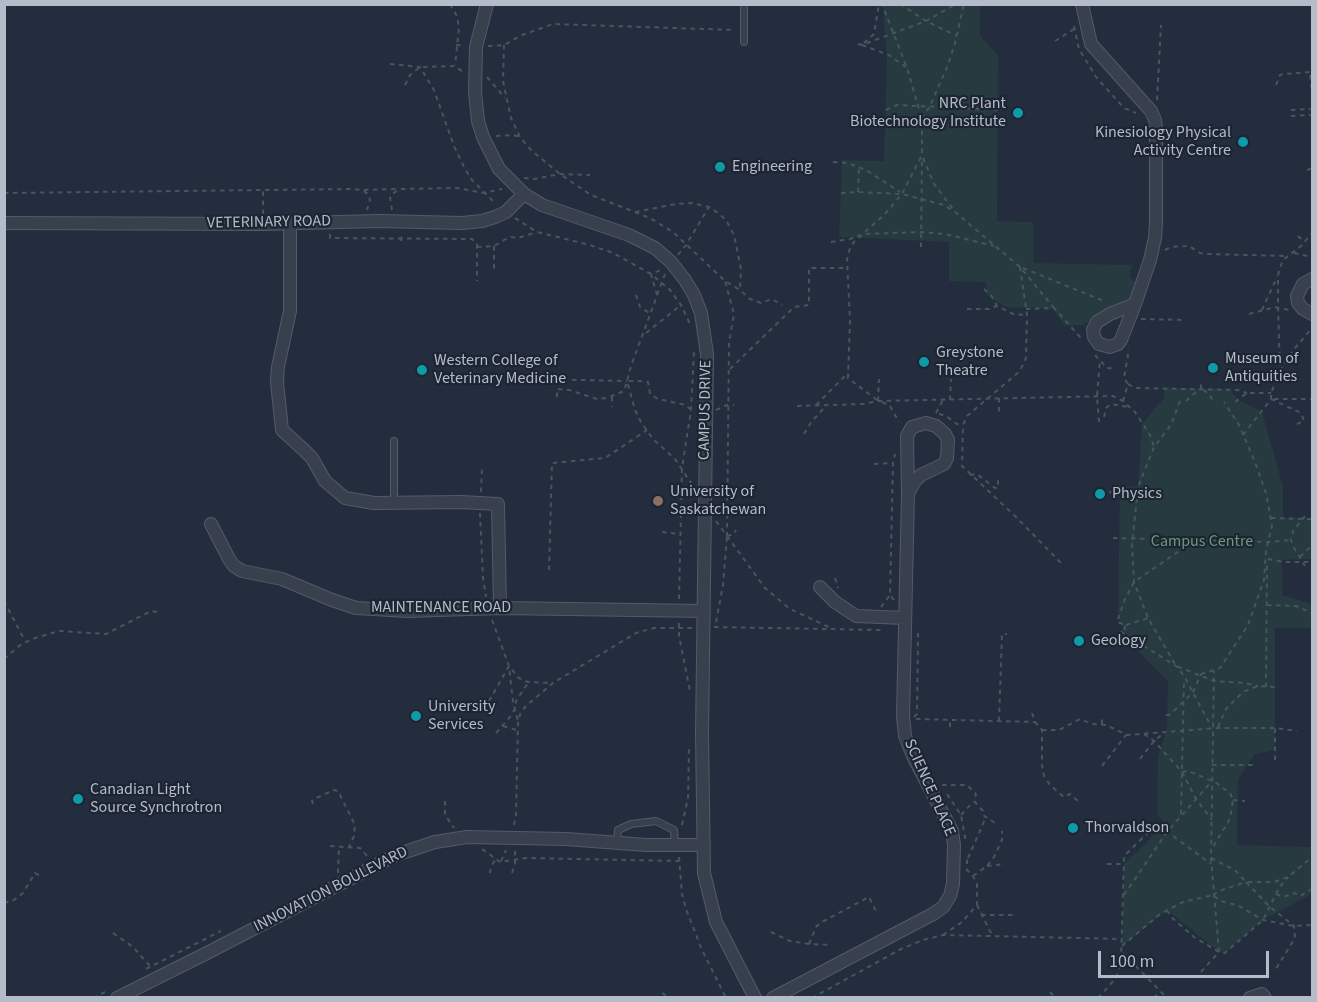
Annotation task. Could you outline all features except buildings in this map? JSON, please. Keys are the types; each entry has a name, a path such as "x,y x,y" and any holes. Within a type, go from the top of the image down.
{"street":[{"name":"CAMPUS DRIVE","path":"487,4 476,46 476,108 483,137 500,169 524,194 542,205 655,248 671,262 685,280 701,314 706,347 704,611 709,627 704,873 710,906 716,922 755,998"},
{"path":"1082,4 1091,44 1151,111 1155,120 1155,238 1126,343 1106,347 1099,344 1094,333 1097,322 1119,309 1135,304"},
{"name":"VETERINARY ROAD","path":"4,223 262,224 482,221 506,212 524,194"},
{"path":"290,223 290,310 277,382 282,430 312,458 325,481 345,498 374,503 498,504 500,608"},
{"path":"1312,279 1303,284 1297,296 1298,303 1312,314"},
{"name":"SCIENCE PLACE","path":"773,998 916,924 943,907 950,896 955,872 952,831 905,736 903,716 908,494 906,446 909,430 916,424 931,423 941,429 948,440 947,458 944,464 926,471 914,482 908,494"},
{"path":"906,463 919,471 926,471"},
{"name":"MAINTENANCE ROAD","path":"211,524 234,566 248,573 282,579 351,607 408,611 500,608 704,611"},
{"path":"820,587 856,616 905,623"},
{"name":"INNOVATION BOULEVARD","path":"117,998 396,855 442,840 466,837 704,845"},
{"path":"1250,998 1262,994 1265,998"}],"lane":[{"path":"744,4 744,42"},
{"path":"394,441 394,502"},
{"path":"617,843 618,830 631,824 656,821 674,830 677,845"}],"path":[{"path":"450,4 457,16 459,28 455,66"},
{"path":"880,4 907,68 922,118 921,247"},
{"path":"860,44 874,34 880,4"},
{"path":"900,4 926,21 957,36"},
{"path":"860,44 926,21 956,4"},
{"path":"922,118 930,106 957,36 964,4"},
{"path":"456,45 504,45 522,35 553,24 744,30"},
{"path":"1055,41 1074,29"},
{"path":"860,44 889,55 907,68"},
{"path":"504,45 502,69 511,118 520,137 532,151 591,195 650,218 672,232 725,281 750,299 761,303 772,299 782,305"},
{"path":"390,64 420,67 455,66 464,74 486,76 507,100"},
{"path":"405,85 410,75 420,67"},
{"path":"420,67 434,90 453,146 472,180 484,193 506,212 537,232 607,250 651,274 663,282 681,305 691,327"},
{"path":"1276,85 1280,75 1311,73 1312,92"},
{"path":"886,110 897,105 1002,110"},
{"path":"1291,110 1312,109"},
{"path":"1291,116 1312,115"},
{"path":"492,136 520,137"},
{"path":"899,422 890,406 878,401 851,382 848,373 849,251 853,243 885,214 902,194 922,155"},
{"path":"922,155 933,184 955,212 1020,267 1083,341"},
{"path":"833,162 848,163 859,167 876,175 902,194"},
{"path":"858,192 859,167"},
{"path":"1306,170 1312,168"},
{"path":"4,193 457,188 484,193 504,188 519,177 534,179 560,174 590,175"},
{"path":"400,189 390,198 392,211 402,230 401,240"},
{"path":"262,224 263,190"},
{"path":"362,190 368,194 370,200 364,213 369,238"},
{"path":"841,193 902,194 932,201 955,212"},
{"path":"635,212 692,203 710,208 726,220 734,235 741,269 740,290"},
{"path":"671,262 716,203"},
{"path":"330,222 330,238 472,239 477,247 477,281"},
{"path":"477,247 494,246 506,238 518,238 537,232"},
{"path":"831,242 863,234 921,232 945,234 994,246"},
{"path":"1262,312 1273,291 1284,260 1312,233"},
{"path":"1298,236 1305,242"},
{"path":"1195,250 1197,245"},
{"path":"494,246 494,269"},
{"path":"1161,257 1171,247 1189,246 1207,254 1288,256"},
{"path":"1294,252 1312,257"},
{"path":"1020,267 1027,315 1027,350 1024,364 1020,371 967,416 963,425 962,466 1062,564"},
{"path":"1020,267 1103,300 1119,309"},
{"path":"557,397 557,389 569,390 597,399 612,397 624,391 667,268 651,274"},
{"path":"729,370 794,307 809,305 809,268 848,268"},
{"path":"651,274 658,297"},
{"path":"1278,275 1280,371"},
{"path":"709,627 723,585 727,536 729,343 734,314 725,281"},
{"path":"984,289 991,295 997,306 1014,314 1027,315"},
{"path":"636,294 640,307 651,314"},
{"path":"644,335 681,305"},
{"path":"967,309 989,309 997,306"},
{"path":"1249,314 1275,307"},
{"path":"1026,309 1054,308"},
{"path":"1140,318 1186,320"},
{"path":"1243,435 1271,399 1271,393 1280,371 1312,328"},
{"path":"1126,343 1124,378 1135,388 1271,393"},
{"path":"690,699 678,628 682,468 691,410 694,351"},
{"path":"1094,354 1107,368 1115,369"},
{"path":"1099,422 1097,396 1100,360"},
{"path":"814,407 848,373"},
{"path":"536,379 648,382 650,394 658,399 686,405 691,410"},
{"path":"878,401 879,379"},
{"path":"950,400 951,379"},
{"path":"627,381 634,410 647,430 682,468 693,486"},
{"path":"1201,381 1201,389"},
{"path":"1123,400 1128,384"},
{"path":"1186,401 1193,393 1201,389"},
{"path":"1201,389 1209,394 1214,402"},
{"path":"1234,402 1248,393"},
{"path":"798,406 863,404 878,401 1113,396 1123,400 1131,407 1150,435 1154,447"},
{"path":"612,397 612,407"},
{"path":"999,398 999,413"},
{"path":"1271,399 1312,399"},
{"path":"1271,399 1301,412 1304,421 1298,424"},
{"path":"936,413 943,400"},
{"path":"1180,401 1171,425 1154,447 1144,468 1137,493 1132,538 1134,582 1148,618 1184,676 1212,728"},
{"path":"1224,402 1243,435 1260,476 1272,526 1267,558 1266,687"},
{"path":"1104,417 1106,408 1111,404 1131,407"},
{"path":"804,434 821,409 827,405"},
{"path":"549,570 552,464 605,458 647,430"},
{"path":"874,464 893,464"},
{"path":"970,475 977,474 995,488 998,488 998,479"},
{"path":"1109,492 1137,493"},
{"path":"1305,516 1301,518 1293,531 1291,540 1305,566"},
{"path":"1270,518 1312,519"},
{"path":"716,520 765,588 790,609 834,629"},
{"path":"727,536 736,530"},
{"path":"663,532 681,534"},
{"path":"1113,537 1203,541 1291,540"},
{"path":"1126,626 1117,622 1134,582 1182,549 1203,541"},
{"path":"1300,557 1312,545"},
{"path":"1267,558 1284,562 1312,562"},
{"path":"1201,674 1220,668 1248,625 1260,595 1267,558"},
{"path":"4,601 25,642"},
{"path":"1267,604 1296,606 1312,612"},
{"path":"4,659 25,642 59,632 106,634 151,611 160,612"},
{"path":"1148,618 1126,626 1120,631 1176,666 1214,681 1276,687"},
{"path":"905,623 918,628 917,714 912,723"},
{"path":"514,826 518,730 521,712 553,683 636,633 654,628 709,627 884,630"},
{"path":"999,721 1002,634 1007,634"},
{"path":"489,701 509,666 519,678 528,682 553,683"},
{"path":"1201,972 1219,952 1211,858 1214,671"},
{"path":"1166,715 1184,702 1201,674"},
{"path":"1181,816 1184,676"},
{"path":"496,733 515,709 516,701 528,682"},
{"path":"1218,728 1226,709 1237,696 1258,686"},
{"path":"1032,713 1034,722 1032,728"},
{"path":"1102,717 1102,724"},
{"path":"913,718 1034,722 1042,730 1059,730 1080,719 1092,724 1102,724 1127,735 1212,728 1275,728 1297,731"},
{"path":"950,719 950,727"},
{"path":"503,726 518,730"},
{"path":"1275,728 1275,760"},
{"path":"1042,730 1044,776 1050,785 1064,797 1070,794 1080,803"},
{"path":"1140,759 1154,741 1167,732"},
{"path":"1141,733 1154,741 1182,772 1196,799 1212,820"},
{"path":"1102,766 1127,735"},
{"path":"689,745 688,798 677,845 682,894 702,950 726,998"},
{"path":"1212,765 1257,765"},
{"path":"1182,772 1188,771 1230,792 1233,800 1230,819 1212,849"},
{"path":"936,780 960,815 966,839 967,870 977,884 977,906 993,936"},
{"path":"1124,896 1167,832 1212,781"},
{"path":"940,785 967,785 974,792"},
{"path":"960,815 974,801 975,786"},
{"path":"313,804 314,799 334,790 338,791 355,825 354,836 348,847"},
{"path":"1233,800 1245,801"},
{"path":"974,801 983,811 983,815 998,825"},
{"path":"967,861 988,818"},
{"path":"1130,824 1143,837"},
{"path":"1098,998 1118,975 1122,952 1124,856 1157,824 1212,864"},
{"path":"973,876 987,866 1002,840 1002,831"},
{"path":"330,846 360,848 367,856"},
{"path":"338,874 339,846"},
{"path":"1167,910 1171,917 1194,937 1219,952 1225,953 1263,920 1269,906 1288,877 1312,857"},
{"path":"1211,858 1235,870 1269,906 1294,926 1295,938 1274,972"},
{"path":"490,873 496,860"},
{"path":"987,866 1005,864"},
{"path":"1107,864 1124,864"},
{"path":"4,903 14,900 23,893 35,873 42,878"},
{"path":"1122,946 1160,914 1183,902 1213,895 1246,882 1274,882 1288,877"},
{"path":"1276,894 1283,897 1295,893 1299,896 1312,889"},
{"path":"1213,895 1220,901 1237,905 1263,920 1294,926 1312,925"},
{"path":"809,945 820,923 869,897 877,913"},
{"path":"943,935 962,922 977,906"},
{"path":"981,915 1014,915"},
{"path":"771,932 783,939 809,945 831,945"},
{"path":"113,933 133,947 150,966"},
{"path":"812,998 901,949 943,935 1122,939"},
{"path":"1122,952 1167,998"},
{"path":"1154,998 1160,991"},
{"path":"1050,992 1054,998"},
{"path":"662,993 670,998"}],"green space":[{"path":"883,5 980,5 980,36 998,55 997,221 1033,222 1034,263 1132,265 1129,276 1136,284 1131,298 1082,325 1065,326 1053,309 1006,307 987,296 986,282 949,281 949,242 839,237 842,160 884,161 887,60"},
{"name":"Campus Centre","path":"1164,388 1229,389 1239,400 1262,412 1283,487 1283,518 1312,518 1312,559 1282,560 1283,595 1311,604 1312,602 1312,628 1275,628 1275,750 1255,754 1238,780 1237,845 1312,847 1312,894 1263,920 1225,953 1219,952 1167,910 1122,946 1124,864 1165,824 1157,814 1158,756 1167,727 1168,681 1128,641 1118,616 1120,487 1138,486 1142,424 1164,398"}],"place":[{"name":"NRC Plant Biotechnology Institute","path":"1018,113"},
{"name":"Kinesiology Physical Activity Centre","path":"1243,142"},
{"name":"Engineering","path":"720,167"},
{"name":"Greystone Theatre","path":"924,362"},
{"name":"Museum of Antiquities","path":"1213,368"},
{"name":"Western College of Veterinary Medicine","path":"422,370"},
{"name":"Physics","path":"1100,494"},
{"name":"University of Saskatchewan","path":"658,501"},
{"name":"Geology","path":"1079,641"},
{"name":"University Services","path":"416,716"},
{"name":"Canadian Light Source Synchrotron","path":"78,799"},
{"name":"Thorvaldson","path":"1073,828"}]}
